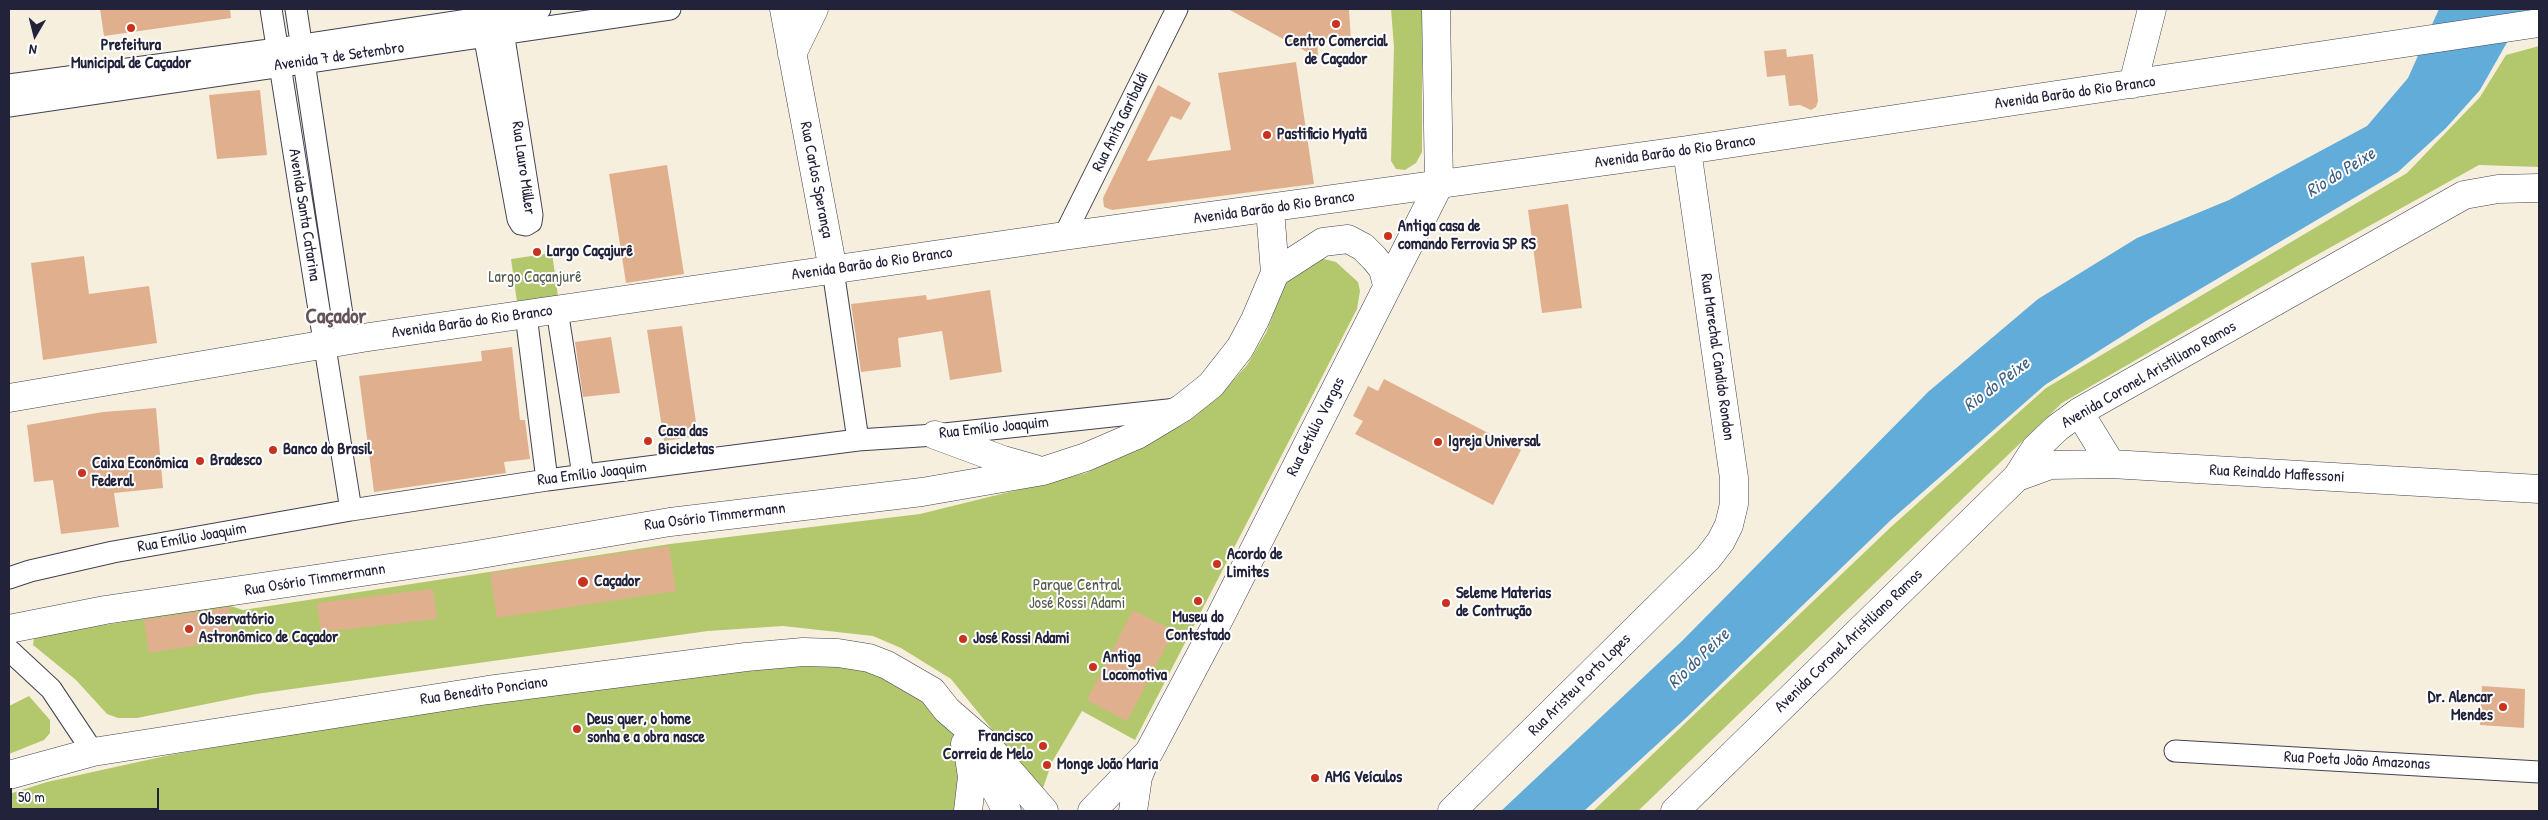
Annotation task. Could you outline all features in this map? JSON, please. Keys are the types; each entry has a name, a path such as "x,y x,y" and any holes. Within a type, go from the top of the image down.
{"main road":[{"name":"Rua Carlos Sperança","path":"784,9 833,270"},
{"path":"792,54 814,9"},
{"name":"Rua Getúlio Vargas","path":"1092,811 1149,752 1213,631 1439,185 1436,9"},
{"path":"2133,84 2152,9"},
{"name":"Avenida Barão do Rio Branco","path":"9,398 335,342 1064,236 1687,150 2539,24"},
{"name":"Rua Marechal Cândido Rondon","path":"1687,150 1734,478 1734,504 1729,525 1721,541 1708,558"},
{"name":"Avenida Coronel Aristiliano Ramos","path":"1675,811 2017,477 2035,449 2057,428 2079,412 2464,195 2498,189 2539,188"},
{"name":"Rua Osório Timmermann","path":"9,629 105,610 464,557 670,522 922,492 1043,471 1086,457 1136,435 1182,408 1211,385 1240,348 1255,320 1275,273 1270,209"},
{"path":"1275,273 1324,242 1348,239 1363,247 1374,258 1382,270 1387,285"},
{"path":"2079,412 2111,464"},
{"path":"935,434 1003,460 1043,471"},
{"name":"Rua Reinaldo Maffessoni","path":"2017,477 2050,465 2111,464 2539,489"},
{"name":"Rua Aristeu Porto Lopes","path":"1452,811 1708,558"},
{"name":"Rua Benedito Ponciano","path":"9,775 93,752 488,690 746,657 796,653 838,653 878,662 906,674 932,691 947,710 967,746 986,772 1007,811"},
{"name":"Rua Benedito Ponciano","path":"947,710 985,743 1044,811"},
{"path":"967,746 972,777 968,811"},
{"path":"1133,811 1138,777 1149,752"}],"street":[{"name":"Avenida Santa Catarina","path":"271,9 304,214 335,342"},
{"name":"Avenida Santa Catarina","path":"296,9 327,210 335,342 351,510"},
{"name":"Avenida 7 de Setembro","path":"492,25 540,9"},
{"name":"Avenida 7 de Setembro","path":"9,106 57,89 108,81 492,25 575,16 670,9"},
{"name":"Rua Anita Garibaldi","path":"1064,236 1177,9"},
{"name":"Rua Lauro Müller","path":"492,25 532,215 531,222 526,225 521,224 518,219 492,25"},
{"name":"Avenida 7 de Setembro","path":"9,85 57,89"},
{"path":"304,214 327,210"},
{"name":"Rua Carlos Sperança","path":"833,270 858,440"},
{"path":"557,310 583,475"},
{"path":"526,315 546,480"},
{"name":"Rua Emílio Joaquim","path":"9,578 30,570 113,552 351,510 546,480 858,440 935,434 1182,408"},
{"path":"9,650 51,689 93,752"},
{"name":"Rua Poeta João Amazonas","path":"2175,751 2539,772"}],"green space":[{"path":"1391,9 1422,9 1422,152 1416,163 1405,170 1396,169 1391,161 1394,47"},
{"path":"2539,46 2539,167 2479,165 2306,261 2062,403 1638,811 1593,811 1891,527 2046,388 2407,173 2480,97 2506,55"},
{"name":"Largo Caçanjurê","path":"552,253 558,296 517,302 511,259"},
{"name":"Parque Central José Rossi Adami","path":"1320,258 1336,262 1358,282 1360,291 1357,309 1135,740 1082,711 1052,762 1042,791 951,679 901,648 873,636 783,626 708,631 256,694 137,718 118,718 107,714 76,680 33,645 34,638 228,605 243,610 670,544 920,514 1086,473 1186,423 1219,396 1247,365 1266,333 1286,281"},
{"path":"834,661 913,686 956,735 965,761 959,811 9,811 9,794 47,782 170,755 427,711 790,664"},
{"path":"29,696 50,720 50,733 44,740 9,754 9,706"}],"water":[{"name":"Rio do Peixe","path":"2439,9 2526,9 2480,90 2446,128 2398,172 2146,321 2045,385 1892,519 1686,718 1584,811 1501,811 1682,641 1928,392 2038,299 2137,238 2229,200 2367,126 2408,78"}],"building":[{"name":"Prefeitura Municipal de Caçador","path":"100,9 230,9 231,18 104,36"},
{"path":"1228,9 1349,9 1351,41 1317,38 1318,58"},
{"path":"1786,49 1787,57 1813,54 1818,101 1816,107 1811,110 1800,105 1789,106 1785,75 1767,77 1764,51"},
{"name":"Pastificio Myatã","path":"1296,62 1314,184 1112,210 1104,207 1103,198 1158,85 1191,103 1181,120 1171,116 1147,161 1231,150 1218,73"},
{"path":"260,90 267,155 217,159 209,95"},
{"path":"667,165 684,274 626,283 609,174"},
{"path":"1568,204 1582,308 1542,313 1528,210"},
{"path":"84,256 89,294 149,286 157,343 43,360 31,263"},
{"path":"990,290 1002,372 950,380 942,331 898,338 901,367 861,372 851,304 926,295 927,300"},
{"path":"682,326 698,436 664,441 647,330"},
{"path":"611,337 620,393 583,397 575,342"},
{"path":"512,347 520,420 525,420 530,459 504,462 506,473 374,492 359,376 482,361 481,351"},
{"name":"Igreja Universal","path":"1384,379 1521,450 1493,505 1355,434 1363,421 1353,416 1368,386 1378,391"},
{"path":"156,408 163,488 114,493 119,527 61,534 53,480 34,482 27,425 103,412"},
{"name":"Caçador","path":"669,546 676,591 497,618 490,573"},
{"path":"433,589 437,619 321,632 317,603"},
{"name":"Observatório Astronômico de Caçador","path":"229,607 234,639 149,653 144,620"},
{"path":"1133,610 1174,631 1127,721 1087,700"},
{"name":"Dr. Alencar Mendes","path":"2482,686 2525,689 2524,728 2480,725"}],"place":[{"name":"Centro Comercial de Caçador","path":"1336,24"},
{"name":"Prefeitura Municipal de Caçador","path":"131,28"},
{"name":"Pastificio Myatã","path":"1267,135"},
{"name":"Antiga casa de comando Ferrovia SP RS","path":"1388,236"},
{"name":"Largo Caçajurê","path":"537,252"},
{"name":"Casa das Bicicletas","path":"648,441"},
{"name":"Igreja Universal","path":"1438,442"},
{"name":"Banco do Brasil","path":"273,450"},
{"name":"Bradesco","path":"200,461"},
{"name":"Caixa Econômica Federal","path":"82,473"},
{"name":"Acordo de Limites","path":"1217,564"},
{"name":"Caçador","path":"583,582"},
{"name":"Museu do Contestado","path":"1198,601"},
{"name":"Seleme Materias de Contrução","path":"1446,603"},
{"name":"Observatório Astronômico de Caçador","path":"189,629"},
{"name":"José Rossi Adami","path":"963,639"},
{"name":"Antiga Locomotiva","path":"1093,667"},
{"name":"Dr. Alencar Mendes","path":"2503,707"},
{"name":"Deus quer, o home sonha e a obra nasce","path":"577,729"},
{"name":"Francisco Correia de Melo","path":"1043,746"},
{"name":"Monge João Maria","path":"1047,765"},
{"name":"AMG Veículos","path":"1315,778"}],"district":[{"name":"Caçador","path":"336,317"}]}
